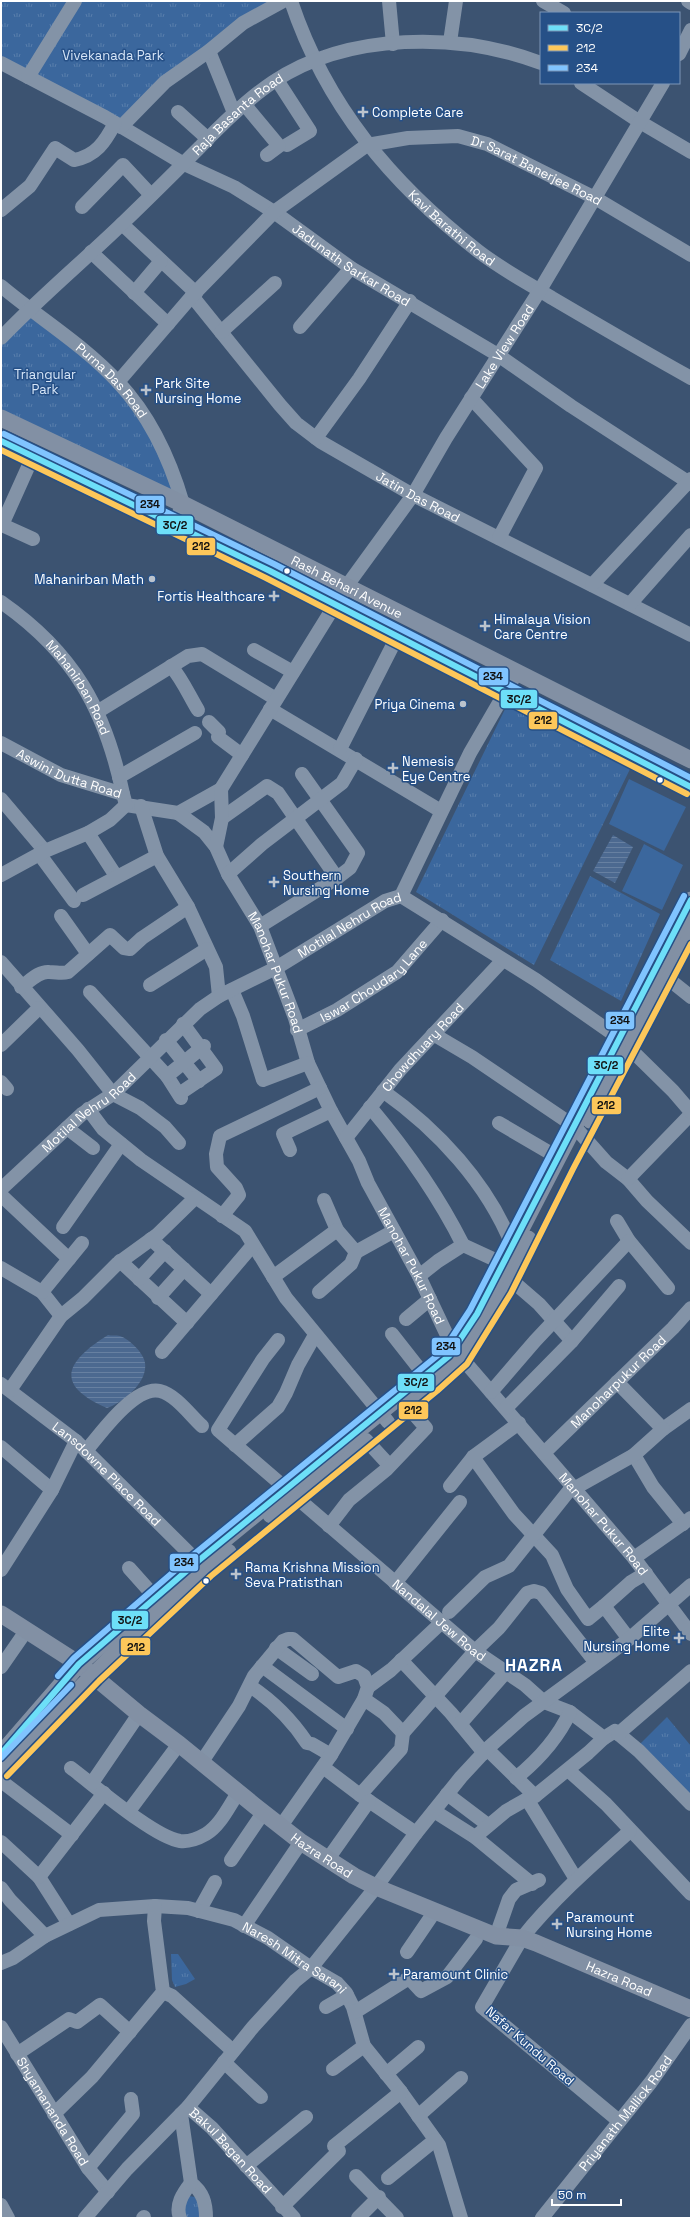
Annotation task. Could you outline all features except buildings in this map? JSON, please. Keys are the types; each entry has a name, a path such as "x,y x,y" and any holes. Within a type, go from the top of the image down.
{"main road":[{"name":"Rash Behari Avenue","path":"1,418 183,504 691,760"},
{"name":"Rash Behari Avenue","path":"1,441 336,604 397,637 691,787"},
{"path":"1,1754 79,1664 160,1603 289,1494 384,1418 407,1406 457,1354 506,1271 624,1043 691,900"},
{"path":"624,1043 666,977 691,927"},
{"path":"506,1271 512,1245 557,1157 579,1130"},
{"path":"289,1494 366,1440 384,1418 424,1376 449,1356 457,1354"},
{"path":"1,1770 160,1603"},
{"name":"Hazra Road","path":"1,1614 26,1632 79,1664 139,1714 179,1744 238,1793 301,1842 354,1876 376,1887 496,1936 522,1938 635,1984 691,2009"}],"street":[{"path":"28,76 75,1"},
{"path":"1,210 30,186 55,148 74,160 88,157 118,125 165,82 209,51 243,23 283,1"},
{"name":"Kavi Barathi Road","path":"291,1 301,32 338,103 367,145 402,186 473,248 540,290 691,378"},
{"path":"389,1 393,44"},
{"path":"450,42 456,1"},
{"path":"543,1 562,12"},
{"path":"680,52 691,30"},
{"name":"Raja Basanta Road","path":"1,338 28,309 122,224 240,109 277,80 315,60 357,48 393,44 450,42 478,45 515,53 540,63"},
{"path":"209,51 240,109 279,146 267,155"},
{"name":"Jadunath Sarkar Road","path":"1,63 118,125 184,164 234,187 274,212 352,268 410,301 498,355 570,406 690,482"},
{"path":"277,80 310,131 287,145"},
{"path":"583,84 640,122 691,152"},
{"name":"Lake View Road","path":"336,604 346,586 413,495 471,398 540,290 596,198 662,84"},
{"path":"178,112 208,139"},
{"name":"Dr Sarat Banerjee Road","path":"367,145 408,138 458,136 487,144 596,198 691,255"},
{"path":"118,382 194,294 274,212 367,145"},
{"path":"82,207 123,165 151,195"},
{"name":"Jatin Das Road","path":"122,224 194,294 221,332 284,409 296,423 316,438 413,495 691,635"},
{"path":"91,252 168,324"},
{"path":"134,293 161,261"},
{"path":"300,327 352,268"},
{"path":"221,332 275,283"},
{"name":"Purna Das Road","path":"1,286 28,309 74,343 118,382 143,414 163,448 183,504"},
{"path":"316,438 359,379 410,301"},
{"path":"471,398 536,468 499,538"},
{"path":"32,456 2,525 33,539"},
{"path":"592,585 690,482"},
{"path":"174,524 183,504"},
{"path":"630,604 691,535"},
{"name":"Mahanirban Road","path":"1,602 28,621 68,662 97,712 119,777 124,800"},
{"path":"178,813 221,789 336,604"},
{"path":"340,749 397,637"},
{"path":"254,650 293,672"},
{"path":"97,712 188,656 202,654 340,749 441,810"},
{"path":"171,666 181,678 182,684 198,710"},
{"path":"401,896 441,810 470,753 517,672"},
{"path":"209,722 219,732 218,737 242,755"},
{"path":"119,777 195,733"},
{"name":"Aswini Dutta Road","path":"1,742 12,750 61,774 124,800 141,806 178,813"},
{"path":"228,874 262,844 342,783 356,759"},
{"path":"260,926 337,878 350,868 358,853 302,774"},
{"path":"222,818 267,786 278,793 337,878"},
{"path":"216,847 222,818 221,789"},
{"path":"1,800 79,898 116,876 157,856"},
{"path":"1,876 42,853 88,833 110,820 124,800"},
{"path":"141,806 157,856 188,907 216,967 219,996"},
{"name":"Manohar Pukur Road","path":"178,813 204,832 216,847 228,874 260,926 276,968 308,1063 331,1111 419,1276 457,1354 506,1408 634,1558 691,1634"},
{"path":"88,833 116,876"},
{"name":"Motilal Nehru Road","path":"1,1188 88,1110 113,1094 166,1040 200,1009 219,996 276,968 385,901 401,896 442,920 502,960 536,980 624,1043 673,1091 691,1113"},
{"path":"21,987 42,972 59,974 68,972 110,935 124,948 130,949 142,938 188,907"},
{"path":"61,916 88,954"},
{"name":"Iswar Choudary Lane","path":"297,1030 337,1010 397,972 442,920"},
{"path":"150,985 207,949"},
{"name":"Chowdhuary Road","path":"346,1138 400,1070 502,960"},
{"path":"1,964 78,1050 113,1094 140,1108 165,1127 179,1143"},
{"path":"666,977 691,997"},
{"path":"232,990 243,1016 263,1080 308,1063"},
{"path":"90,992 167,1076 180,1096 216,1069 203,1047 183,1024"},
{"path":"1,1044 39,1008"},
{"path":"433,1034 472,1057 579,1130 606,1162 628,1179 647,1201 691,1243"},
{"path":"166,1040 199,1081"},
{"path":"167,1076 203,1047"},
{"path":"222,1216 239,1195 236,1188 216,1167 216,1154 220,1136 320,1088"},
{"path":"384,1091 413,1112 475,1179 495,1208 512,1245"},
{"path":"370,1107 418,1168 430,1190 448,1214 463,1245 506,1271 539,1304 572,1341"},
{"path":"88,1110 103,1129 161,1175 245,1231 286,1298 384,1418"},
{"path":"290,1150 283,1134 331,1111"},
{"path":"628,1179 691,1113"},
{"path":"498,1123 557,1157"},
{"path":"67,1128 93,1148"},
{"path":"63,1227 121,1144"},
{"path":"1,1195 69,1259"},
{"path":"5,1387 62,1316 83,1298 120,1261 151,1239 195,1198"},
{"path":"324,1200 337,1230 356,1252"},
{"path":"617,1222 624,1230 629,1241 668,1288"},
{"path":"273,1276 337,1230"},
{"path":"319,1292 351,1264 356,1252 394,1231"},
{"path":"151,1239 211,1294"},
{"path":"491,1392 629,1241"},
{"path":"42,1292 82,1243"},
{"path":"162,1352 253,1245"},
{"path":"419,1276 438,1261 463,1245"},
{"path":"139,1278 165,1252"},
{"path":"120,1261 186,1323"},
{"path":"1,1268 42,1292 62,1316"},
{"path":"158,1298 184,1269"},
{"path":"506,1408 572,1341 619,1286"},
{"path":"406,1319 430,1299"},
{"name":"Manoharpukur Road","path":"544,1453 673,1328 691,1308"},
{"path":"392,1334 424,1376"},
{"path":"235,1445 278,1407 286,1393 298,1365 316,1335"},
{"name":"Nandalal Jew Road","path":"278,1340 263,1359 218,1430 289,1494 329,1526 395,1583 445,1617 475,1651 506,1672 544,1702 570,1712 604,1738"},
{"path":"617,1382 663,1429"},
{"name":"Lansdowne Place Road","path":"5,1387 81,1446 202,1566"},
{"path":"1,1570 81,1446 137,1397 158,1390 166,1394 186,1410 202,1426"},
{"path":"329,1526 349,1500 389,1465 426,1428 407,1406"},
{"path":"281,1826 347,1730 366,1693 485,1577 508,1567 568,1492 634,1455 663,1429 691,1409"},
{"path":"450,1486 473,1457 519,1423"},
{"path":"366,1440 389,1465"},
{"path":"1,1447 52,1490"},
{"path":"634,1455 653,1487 687,1521 634,1558"},
{"path":"473,1457 514,1514 552,1555 567,1589 588,1619 631,1582 646,1573"},
{"path":"395,1583 460,1502"},
{"path":"129,1568 160,1603"},
{"path":"180,2218 178,2213 181,2196 191,2183 184,2111 233,2051 295,1982 311,1968 376,1887 447,1794 485,1751 524,1716 629,1639 668,1603 691,1585"},
{"path":"328,1858 364,1798 401,1749 403,1733 475,1651 499,1628 527,1593 534,1591 541,1593 596,1663"},
{"path":"604,1606 629,1639"},
{"path":"1,1667 26,1632"},
{"path":"201,1762 250,1686 254,1676 276,1648 288,1639 293,1639 338,1677 356,1671 364,1676 366,1693 403,1733"},
{"path":"276,1648 312,1674"},
{"path":"401,1660 485,1751 516,1778 531,1798 576,1879"},
{"path":"262,1666 347,1730"},
{"path":"618,1734 691,1671"},
{"path":"460,1724 506,1672"},
{"path":"250,1686 273,1702 294,1723 307,1743 312,1744 364,1798 416,1833"},
{"path":"516,1778 528,1768 555,1738 570,1712"},
{"path":"92,1783 139,1714"},
{"path":"475,1838 488,1825 506,1811 531,1798 568,1770 604,1738 615,1731 649,1761 691,1804"},
{"path":"129,1811 179,1744"},
{"path":"71,1768 162,1835 181,1841 197,1839 208,1833 218,1822 238,1793"},
{"path":"568,1770 606,1804 691,1894"},
{"path":"1,1781 72,1835"},
{"path":"39,1877 104,1793"},
{"path":"447,1794 488,1825"},
{"path":"434,1811 475,1838 536,1882 516,1890 509,1899 496,1936"},
{"path":"230,1860 263,1812"},
{"path":"522,1938 576,1879 630,1831"},
{"path":"1,1842 39,1877 69,1924"},
{"path":"244,1926 301,1842"},
{"path":"199,1911 215,1882"},
{"path":"1,1888 10,1900 45,1936"},
{"path":"54,2114 92,2077 164,1992 154,1922 155,1906"},
{"name":"Naresh Mitra Sarani","path":"1,1964 45,1936 99,1910 155,1906 188,1908 234,1920 268,1938 311,1968 337,1983 347,1996 355,2012 364,2046 401,2092 439,2145 461,2218"},
{"path":"407,1952 434,1911"},
{"name":"Nafar Kundu Road","path":"522,1938 482,2007 619,2121"},
{"path":"355,2012 409,1978 421,1991 447,1977 476,1939"},
{"path":"164,1992 172,1996 233,2051"},
{"path":"326,2007 347,1996"},
{"path":"17,2054 70,2019 77,2022 100,2005 130,2032"},
{"name":"Priyanath Mallick Road","path":"542,2218 651,2082 691,2025"},
{"name":"Shyamananda Road","path":"1,2027 88,2168 108,2192"},
{"path":"332,2069 364,2046"},
{"path":"386,2074 418,2047"},
{"path":"224,2062 261,2097"},
{"path":"418,2116 461,2078"},
{"path":"282,2207 339,2151 334,2146 401,2092"},
{"path":"88,2168 133,2114 131,2099"},
{"name":"Bakul Bagan Road","path":"85,2218 184,2111 212,2128 282,2207 294,2218"},
{"path":"246,2166 306,2117"},
{"path":"388,2178 435,2140"},
{"path":"356,2176 379,2197 397,2218"},
{"path":"191,2183 200,2190 205,2204 206,2218"},
{"path":"358,2218 379,2197"},
{"path":"1,2205 8,2218"}],"green space":[{"name":"Vivekanada Park","path":"1,1 277,1 122,121 1,57"},
{"name":"Triangular Park","path":"28,312 74,347 140,413 177,496 1,410 1,342"},
{"path":"508,703 631,767 534,965 416,892"},
{"path":"629,779 686,807 664,851 609,824"},
{"path":"644,844 683,865 662,910 622,891"},
{"path":"590,876 660,914 621,1001 550,960"},
{"path":"667,1717 691,1746 691,1798 638,1746"},
{"path":"171,1954 178,1954 195,1979 186,1984 175,1987 172,1980"},
{"path":"189,2196 195,2197 200,2208 200,2218 184,2218 184,2199"}],"shaded area":[{"path":"613,835 633,847 615,883 593,871"},
{"path":"108,1335 120,1336 128,1340 136,1347 144,1359 145,1370 138,1385 133,1391 120,1402 107,1408 79,1391 73,1382 72,1373 75,1364 82,1355 93,1345"}],"tram line":[{"path":"1,435 179,519 691,777"}],"transit line":[{"name":"234","path":"4,434 274,564 691,778"},
{"name":"3C/2","path":"1,441 270,571 691,787"},
{"name":"212","path":"1,450 266,578 687,794"},
{"name":"234","path":"58,1676 74,1658 193,1555 443,1351 470,1310 684,896"},
{"name":"3C/2","path":"1,1754 79,1664 198,1561 449,1356 477,1314 691,900"},
{"name":"212","path":"7,1776 99,1681 211,1576 437,1391 467,1364 511,1293 573,1169 691,944"},
{"name":"234","path":"1,1758 71,1685"}],"place":[{"name":"Complete Care","path":"363,112"},
{"name":"Park Site Nursing Home","path":"146,390"},
{"name":"Mahanirban Math","path":"152,579"},
{"name":"Fortis Healthcare","path":"274,596"},
{"name":"Himalaya Vision Care Centre","path":"485,626"},
{"name":"Priya Cinema","path":"463,704"},
{"name":"Nemesis Eye Centre","path":"393,768"},
{"name":"Southern Nursing Home","path":"274,882"},
{"name":"Rama Krishna Mission Seva Pratisthan","path":"236,1574"},
{"name":"Elite Nursing Home","path":"679,1638"},
{"name":"Paramount Nursing Home","path":"557,1924"},
{"name":"Paramount Clinic","path":"394,1974"}],"district":[{"name":"HAZRA","path":"534,1665"}]}
